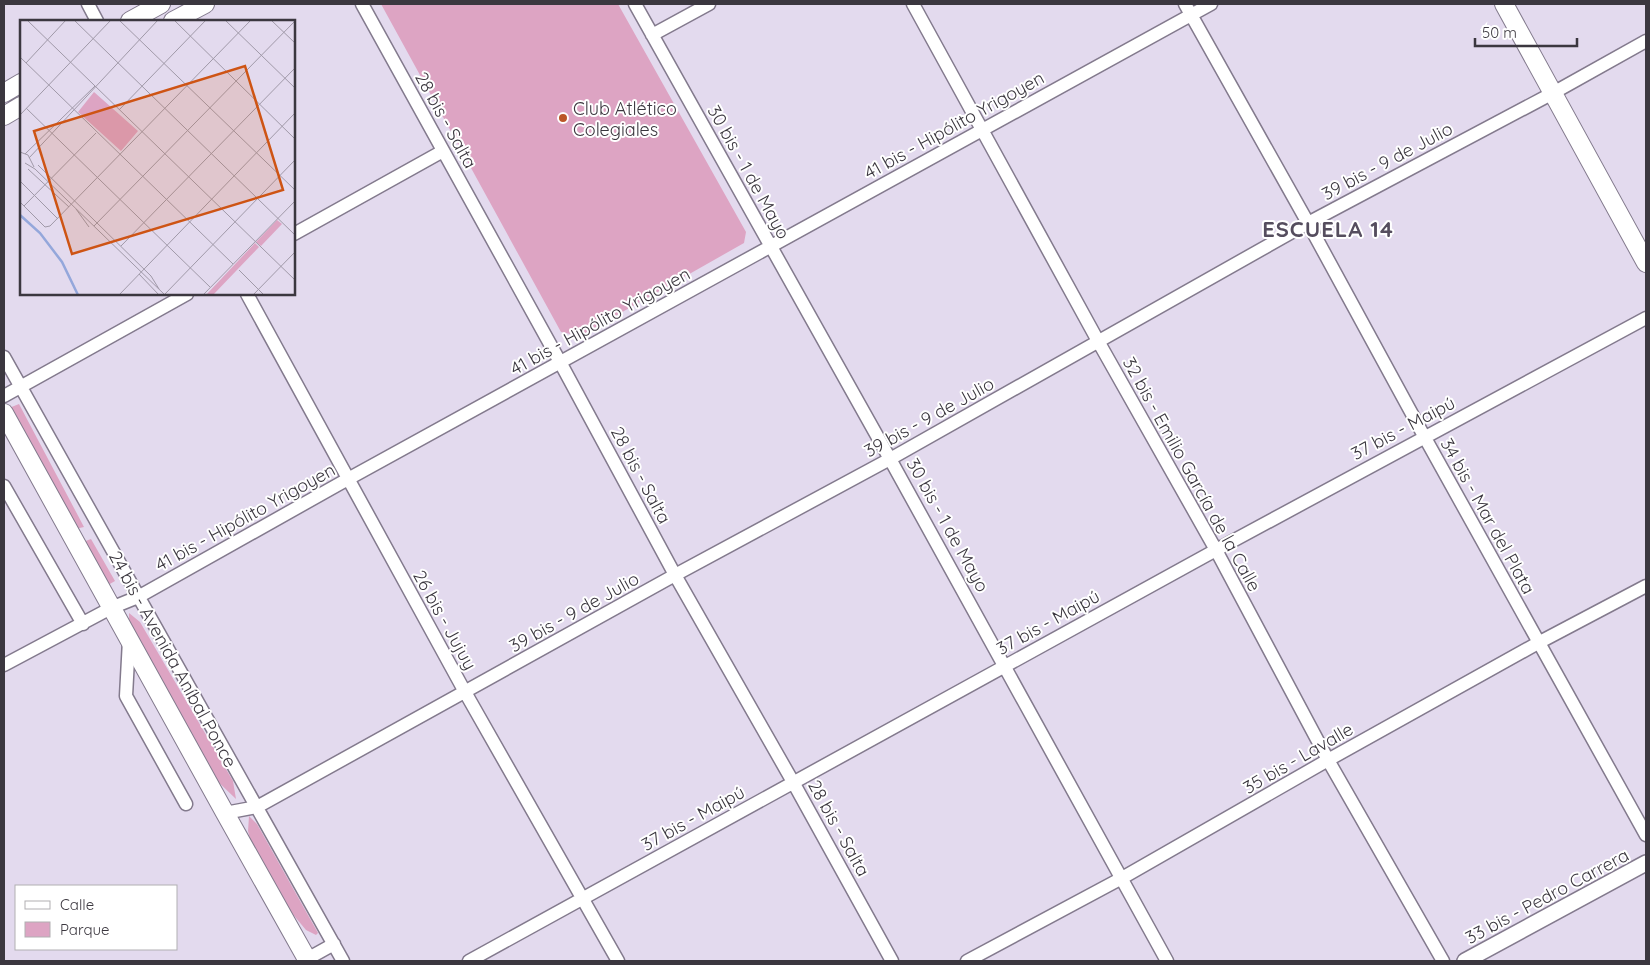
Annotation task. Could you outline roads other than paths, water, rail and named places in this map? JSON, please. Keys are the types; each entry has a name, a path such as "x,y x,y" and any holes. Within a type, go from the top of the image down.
{"main road":[{"path":"132,20 161,4"},
{"path":"175,20 205,4"},
{"path":"1504,4 1646,263"},
{"path":"4,93 20,84"},
{"path":"4,116 20,107"},
{"name":"24 bis - Avenida Aníbal Ponce","path":"4,413 224,813 308,960"}],"street":[{"path":"88,4 96,20"},
{"name":"28 bis - Salta","path":"362,4 560,362 675,575 892,961"},
{"name":"30 bis - 1 de Mayo","path":"635,4 1006,666 1167,961"},
{"path":"652,35 709,4"},
{"name":"32 bis - Emilio García de la Calle","path":"913,4 981,131 1216,550 1328,760 1442,961"},
{"name":"41 bis - Hipólito Yrigoyen","path":"4,665 111,608 138,597 348,479 981,131 1188,9 1211,4"},
{"name":"34 bis - Mar del Plata","path":"1188,9 1308,222 1538,643 1646,835"},
{"name":"39 bis - 9 de Julio","path":"224,813 257,807 675,575 890,459 1308,222 1553,93 1646,41"},
{"path":"295,233 443,151"},
{"path":"4,396 185,295"},
{"name":"26 bis - Jujuy","path":"248,295 465,692 618,961"},
{"name":"37 bis - Maipú","path":"469,961 1424,436 1646,318"},
{"name":"24 bis - Avenida Aníbal Ponce","path":"4,357 344,961"},
{"path":"4,486 82,624"},
{"name":"35 bis - Lavalle","path":"967,961 1122,878 1538,643 1646,586"},
{"name":"24 bis - Avenida Aníbal Ponce","path":"129,640 126,696 186,804"},
{"name":"33 bis - Pedro Carrera","path":"1465,961 1646,863"},
{"path":"308,960 334,944"}],"place":[{"name":"Club Atlético Colegiales","path":"563,118"}],"district":[{"name":"ESCUELA 14","path":"1328,229"}]}
